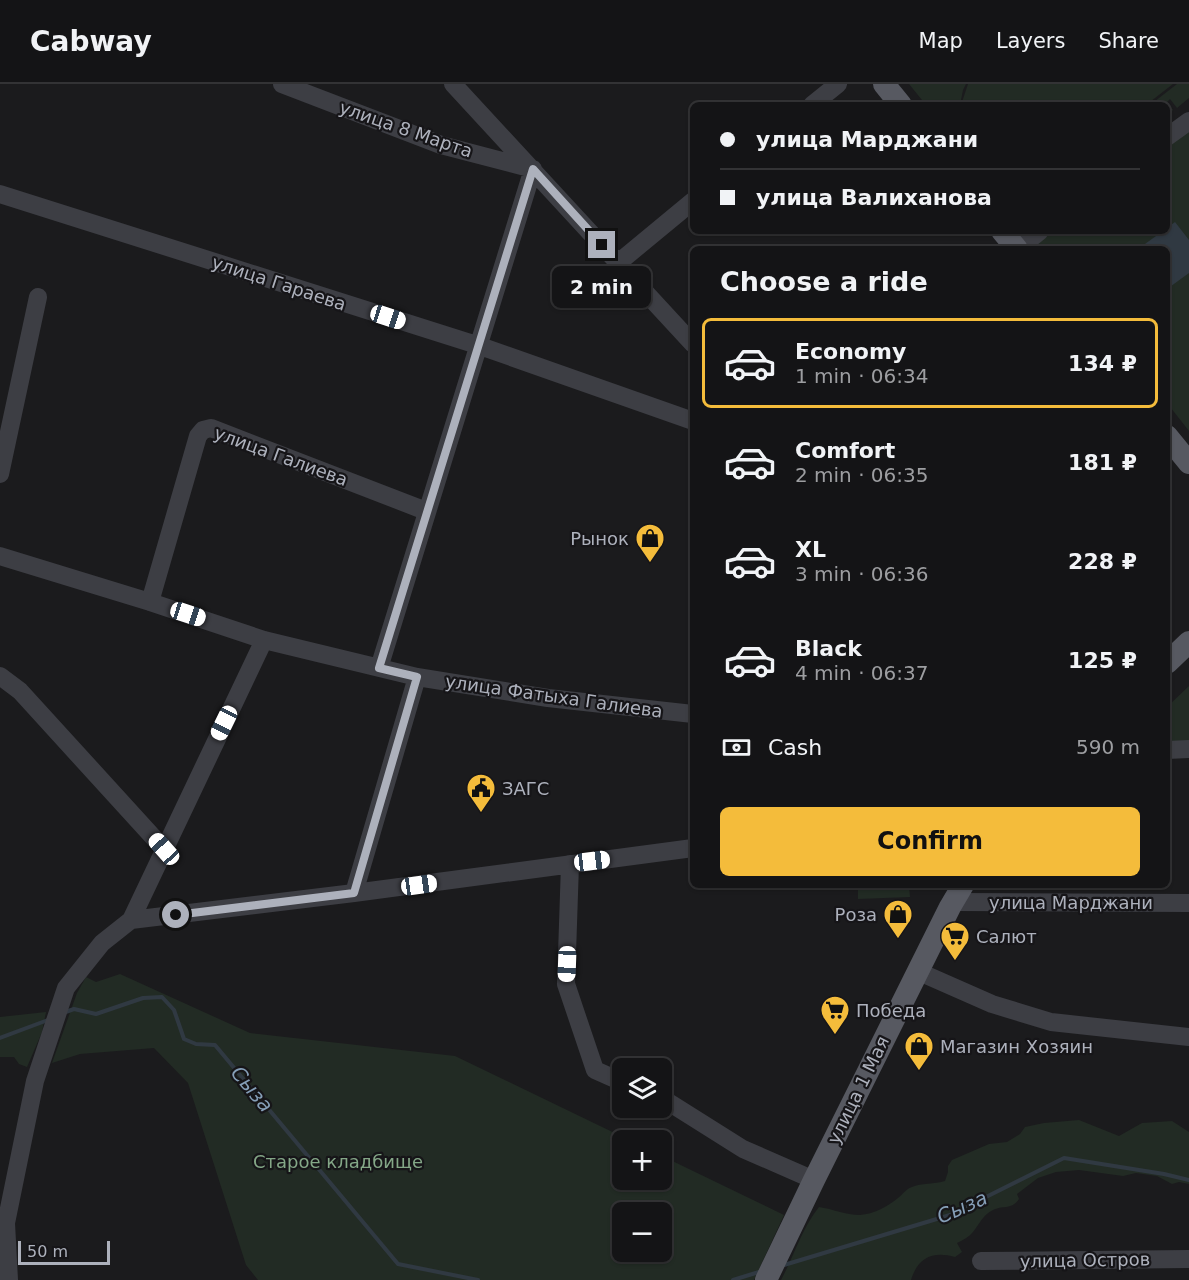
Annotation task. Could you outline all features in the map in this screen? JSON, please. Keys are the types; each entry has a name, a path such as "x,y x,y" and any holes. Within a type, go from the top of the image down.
{"main road":[{"path":"884,84 899,102"},
{"path":"1005,234 1015,246"},
{"path":"1170,440 1189,463"},
{"path":"1170,660 1189,642"},
{"name":"улица 1 Мая","path":"766,1280 957,893"}],"street":[{"name":"улица 8 Марта","path":"282,84 441,145 533,169"},
{"path":"453,84 690,341"},
{"path":"816,102 838,84"},
{"path":"1170,135 1189,121"},
{"path":"379,668 533,169"},
{"name":"улица Гараева","path":"0,194 480,346 690,420"},
{"path":"618,263 690,203"},
{"path":"1022,246 1036,234"},
{"path":"0,474 38,297"},
{"name":"улица Галиева","path":"150,602 198,436 203,430 211,428 426,511"},
{"name":"улица Фатыха Галиева","path":"0,555 264,640 417,677 548,698 690,711"},
{"path":"9,1280 3,1223 35,1081 66,988 102,943 131,920 264,640"},
{"path":"0,676 21,691 164,849"},
{"path":"354,893 417,677"},
{"path":"1170,750 1189,749"},
{"path":"131,920 690,848"},
{"path":"570,864 566,984 595,1070 612,1078"},
{"name":"улица Марджани","path":"957,893 1189,903"},
{"path":"917,971 992,1004 1051,1022 1189,1037"},
{"path":"672,1104 743,1149 814,1180"},
{"name":"улица Остров","path":"981,1261 1189,1259"}],"green space":[{"path":"909,84 966,84 961,102 924,102"},
{"path":"968,84 1173,84 1150,102 962,102"},
{"path":"1177,84 1189,84 1189,98 1177,108 1170,99 1167,102 1154,102"},
{"path":"1189,126 1189,431 1170,407 1170,246 1041,246 1035,239 1042,234 1170,234 1170,140"},
{"path":"1189,686 1189,741 1170,742 1170,704"},
{"path":"858,888 909,888 910,897 858,899"},
{"name":"Старое кладбище","path":"120,974 250,1033 455,1056 612,1132 612,1190 672,1190 672,1161 784,1215 754,1280 258,1280 246,1265 188,1083 154,1048 80,1054 52,1063 77,993 86,977 96,982"},
{"path":"46,1012 42,1032 27,1067 19,1064 14,1057 0,1057 0,1017"},
{"path":"1079,1120 1119,1136 1142,1123 1172,1121 1189,1132 1189,1184 1179,1182 1172,1184 1157,1176 1136,1173 1123,1176 1079,1170 1056,1172 1038,1178 1017,1194 1019,1199 1013,1205 987,1214 971,1234 957,1243 962,1252 955,1257 940,1255 922,1261 911,1280 781,1280 803,1233 819,1207 855,1215 875,1212 910,1188 945,1181 948,1166 952,1160 989,1144 1007,1142 1020,1134 1025,1127"}],"shaded area":[{"path":"1175,222 1189,240 1189,273 1170,287 1170,246 1142,246 1159,234 1170,234 1170,226"}],"waterway":[{"name":"Сыза","path":"63,1013 74,1009 96,1014 143,998 162,997 174,1010 184,1039 196,1044 215,1045 398,1264 478,1280"},
{"name":"Сыза","path":"0,1038 48,1020"},
{"name":"Сыза","path":"784,1265 950,1215 1064,1158 1189,1180"},
{"name":"Сыза","path":"733,1280 759,1272"}],"place":[{"name":"Рынок","path":"650,564"},
{"name":"ЗАГС","path":"481,814"},
{"name":"Роза","path":"898,940"},
{"name":"Салют","path":"955,962"},
{"name":"Победа","path":"835,1036"},
{"name":"Магазин Хозяин","path":"919,1072"}],"route":[{"path":"176,915 354,893 417,677 379,668 533,169 602,245"}]}
